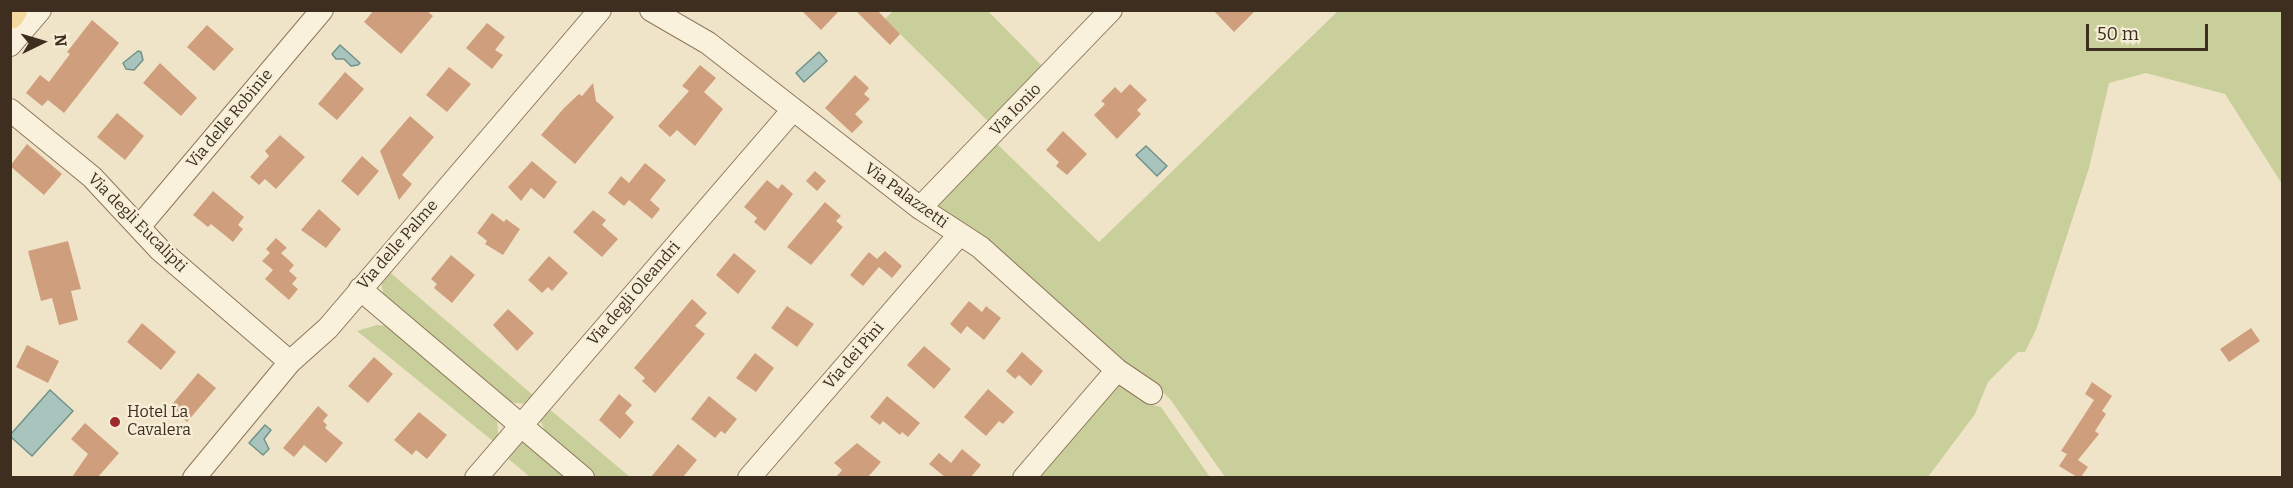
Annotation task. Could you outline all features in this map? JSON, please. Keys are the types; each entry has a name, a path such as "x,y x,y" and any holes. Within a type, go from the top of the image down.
{"main road":[{"path":"10,15 13,10"}],"street":[{"path":"10,45 40,10"},
{"name":"Via delle Robinie","path":"139,227 322,10"},
{"name":"Via delle Palme","path":"194,477 290,362 328,328 600,10"},
{"name":"Via Palazzetti","path":"651,10 708,43 792,111 920,208 980,247 1117,370 1152,393"},
{"name":"Via Ionio","path":"920,208 1111,11"},
{"name":"Via degli Eucalipti","path":"10,110 92,177 160,250 290,362"},
{"name":"Via degli Oleandri","path":"476,477 792,111"},
{"name":"Via dei Pini","path":"749,477 959,235"},
{"path":"360,289 583,477"},
{"path":"1024,477 1117,370"}],"green space":[{"path":"893,11 988,11 1046,70 991,124 885,19"},
{"path":"1338,11 2282,11 2282,184 2225,94 2146,73 2109,83 2089,168 2036,330 2025,352 2018,352 1988,382 1975,414 1928,477 1225,477 1170,399 1153,383 1105,351 932,202 995,142 1099,242"},
{"path":"386,269 534,396 532,399 524,404 508,402 384,297 381,283"},
{"path":"377,325 389,326 497,419 498,434 494,442 357,331"},
{"path":"1122,384 1140,394 1148,404 1161,407 1210,477 1037,478 1113,387"},
{"path":"547,407 630,477 594,477 547,436 540,420"},
{"path":"518,441 523,441 570,477 530,477 505,456"}],"water":[{"path":"340,45 360,63 358,65 351,66 344,59 336,59 332,54"},
{"path":"138,51 141,52 143,60 134,70 126,69 123,63"},
{"path":"819,52 827,61 804,82 796,73"},
{"path":"1146,146 1167,166 1157,176 1136,155"},
{"path":"50,390 73,411 32,456 11,437 11,434"},
{"path":"265,425 271,430 264,439 269,449 263,455 249,443"}],"building":[{"path":"374,10 426,10 433,16 401,54 364,22"},
{"path":"801,10 840,10 821,30"},
{"path":"855,10 877,10 900,34 890,45"},
{"path":"1213,10 1256,10 1234,32"},
{"path":"92,20 119,43 64,113 48,100 42,106 26,93 40,75 49,82 70,54 67,52"},
{"path":"487,23 505,37 495,50 503,55 492,69 466,48"},
{"path":"207,25 234,49 214,71 187,47"},
{"path":"160,63 197,98 181,116 143,83"},
{"path":"700,65 716,78 704,92 723,109 695,146 677,130 670,137 658,126 689,91 682,86"},
{"path":"449,67 471,84 447,112 426,95"},
{"path":"345,72 364,89 337,120 318,104"},
{"path":"855,75 869,88 864,94 870,99 855,114 863,122 852,133 825,108"},
{"path":"593,83 596,101 614,117 575,164 541,135 564,108 579,94 582,96"},
{"path":"1130,84 1147,100 1137,110 1141,114 1117,139 1094,115 1105,104 1101,101 1115,87 1121,93"},
{"path":"117,113 144,136 125,160 97,137"},
{"path":"410,116 434,137 402,175 412,184 399,200 380,151"},
{"path":"1063,131 1087,154 1067,175 1056,166 1059,162 1046,150"},
{"path":"280,135 305,157 276,189 265,179 259,185 250,177 269,156 265,151"},
{"path":"27,144 62,174 44,195 10,166"},
{"path":"362,156 379,171 358,196 341,181"},
{"path":"532,161 557,182 544,199 531,188 521,201 508,187"},
{"path":"645,163 666,180 650,200 660,209 652,219 629,200 624,206 608,193 621,176 629,183"},
{"path":"815,171 826,181 817,191 806,181"},
{"path":"767,180 778,189 782,184 793,194 765,231 754,222 757,218 744,207"},
{"path":"213,191 244,217 238,225 243,229 233,242 211,224 208,227 193,215"},
{"path":"825,202 841,216 836,221 843,227 811,265 787,247"},
{"path":"319,209 341,229 326,248 301,230"},
{"path":"593,210 606,220 602,225 618,239 602,257 573,232"},
{"path":"492,213 504,222 506,219 520,229 503,255 485,244 487,241 477,233"},
{"path":"276,238 287,248 281,253 294,265 289,271 297,278 292,284 298,289 289,300 265,279 273,270 262,261 270,253 266,249"},
{"path":"68,241 81,289 71,291 78,320 59,325 52,298 41,301 28,251"},
{"path":"885,251 902,266 892,278 879,267 863,286 850,275 869,252 877,259"},
{"path":"734,253 756,271 738,294 716,275"},
{"path":"451,255 475,275 452,303 434,288 437,284 431,279"},
{"path":"549,256 568,273 552,291 548,287 542,293 528,280"},
{"path":"692,299 707,313 695,326 705,334 655,393 642,381 645,378 634,368"},
{"path":"969,301 982,312 986,306 1001,318 984,340 967,326 961,334 950,324"},
{"path":"787,306 814,324 797,347 771,328"},
{"path":"508,309 534,333 517,351 493,325"},
{"path":"142,323 176,352 161,370 127,342"},
{"path":"2251,328 2260,341 2229,362 2220,349"},
{"path":"27,345 59,361 48,383 16,367"},
{"path":"924,346 951,369 934,389 907,365"},
{"path":"1022,352 1043,371 1031,386 1019,375 1015,379 1006,371"},
{"path":"755,353 774,368 756,392 736,378"},
{"path":"374,357 393,374 368,403 348,386"},
{"path":"198,373 216,388 187,422 170,407"},
{"path":"2092,382 2112,396 2102,411 2106,414 2095,431 2099,434 2078,460 2088,467 2081,477 2077,477 2059,466 2067,454 2061,451 2094,400 2085,394"},
{"path":"988,389 1014,412 1003,424 999,421 986,436 964,417"},
{"path":"619,394 632,405 625,413 634,422 620,439 599,420"},
{"path":"709,396 737,419 725,434 721,431 715,438 691,419"},
{"path":"887,396 920,423 908,437 902,432 900,435 883,421 880,425 870,417"},
{"path":"318,406 328,415 323,421 327,425 325,428 343,443 326,463 304,445 294,457 283,448"},
{"path":"419,412 447,435 427,459 416,450 412,455 394,440"},
{"path":"85,423 119,453 98,477 72,477 88,454 71,439"},
{"path":"857,443 881,462 868,477 836,477 842,470 834,463"},
{"path":"678,444 697,460 683,477 651,477"},
{"path":"962,449 981,465 971,477 945,477 929,464 939,453 951,463"}],"place":[{"name":"Hotel La Cavalera","path":"115,422"}]}
